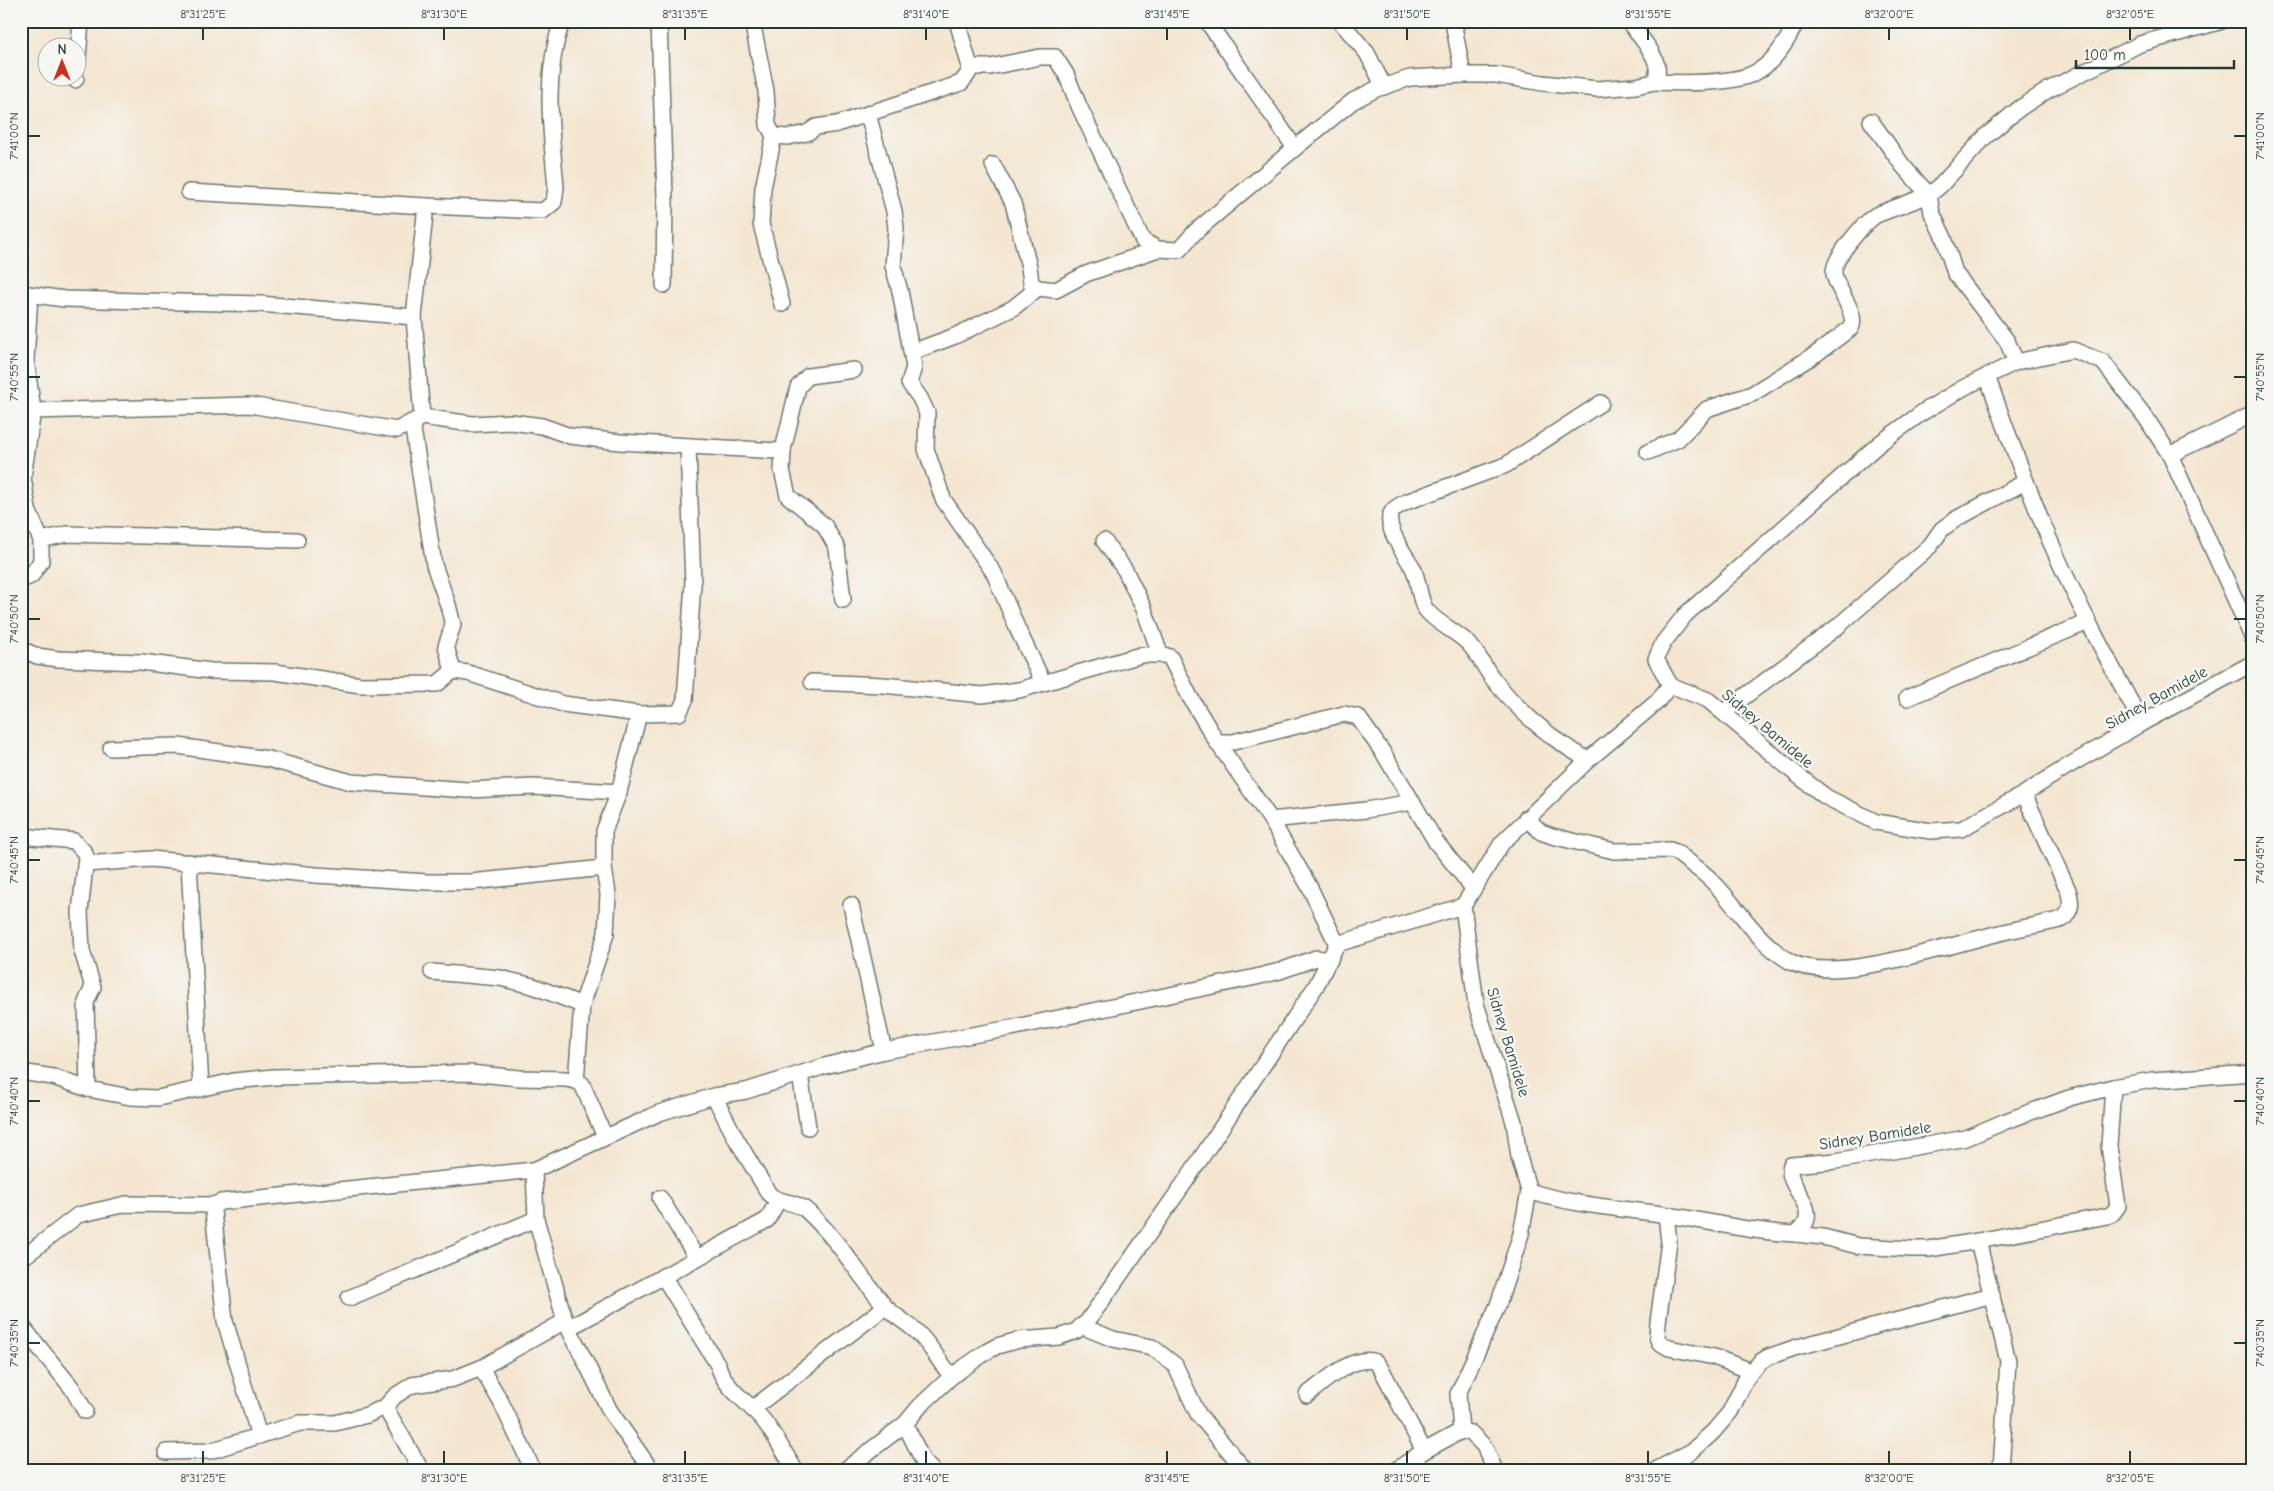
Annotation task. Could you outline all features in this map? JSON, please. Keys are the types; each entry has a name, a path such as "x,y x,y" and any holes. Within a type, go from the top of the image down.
{"street":[{"path":"80,38 81,21"},
{"path":"189,192 543,211 554,202 556,187 548,98 562,21"},
{"path":"658,21 665,197 664,285"},
{"path":"752,21 766,91 768,125 774,136 763,188 761,224 782,304"},
{"path":"774,136 788,137 807,133 816,127 837,124 961,83 968,74 970,67 957,21"},
{"path":"1207,21 1295,148"},
{"path":"1340,21 1367,53 1384,87"},
{"path":"1459,21 1454,27 1463,76"},
{"path":"1628,21 1654,57 1660,78"},
{"path":"993,164 1012,203 1029,267 1031,283 1038,288 1056,290 1086,274 1158,249 1179,250 1195,232 1353,101 1384,87 1410,78 1496,75 1543,83 1597,88 1636,86 1660,78 1696,82 1750,76 1764,67 1775,55 1790,36 1796,21"},
{"path":"1648,452 1678,439 1707,409 1752,394 1816,354 1851,328 1853,317 1834,276 1836,263 1868,220 1876,215 1929,195 1940,186 1986,136 2020,108 2048,90 2140,44 2222,21"},
{"path":"970,67 996,66 1049,56 1058,59 1143,241 1158,249"},
{"path":"868,114 894,211 896,228 893,266 912,352 914,367 909,382 920,398 926,413 926,449 943,499 994,573 1043,682"},
{"path":"1871,121 1903,166 1929,195 1932,213 1944,238 1954,273 2007,341 2016,362"},
{"path":"426,206 414,317 417,420 434,565 448,605 452,625 446,646 453,671"},
{"path":"912,352 955,336 1013,308 1038,288"},
{"path":"21,580 31,576 42,561 41,540 28,510 23,477 33,411 26,360 25,294 64,299 260,304 414,317"},
{"path":"1337,944 1463,906 1502,843 1588,760 1657,702 1670,685 1656,659 1663,643 1685,615 1880,443 1923,412 2016,362 2073,350 2103,362 2146,418 2170,455 2253,639"},
{"path":"843,600 837,548 824,525 788,496 782,470 783,450 798,386 808,376 854,370"},
{"path":"1987,376 2025,482 2088,622 2142,724"},
{"path":"1588,760 1561,744 1541,729 1494,680 1465,641 1426,610 1418,580 1391,528 1390,518 1394,509 1406,502 1506,465 1601,403"},
{"path":"33,411 250,405 397,430 417,420 472,424 511,422 542,426 570,436 620,442 759,451 783,450"},
{"path":"2170,455 2253,414"},
{"path":"21,649 38,656 58,659 141,662 211,671 275,672 361,684 437,684 453,671 468,673 563,704 640,714 679,713 685,700 693,584 688,446"},
{"path":"1724,712 1837,627 1930,546 1942,529 1956,519 2025,482"},
{"path":"41,540 67,534 297,540"},
{"path":"1104,541 1126,570 1144,609 1160,654"},
{"path":"1907,698 2088,622"},
{"path":"812,682 883,685 972,695 1019,690 1141,655 1160,654 1170,657 1190,697 1217,742 1229,749 1271,820 1309,886 1337,944 1316,986 1250,1086 1087,1322 1076,1331 1059,1337 1019,1340 997,1346 952,1376 920,1406 905,1424 845,1470"},
{"name":"Sidney Bamidele","path":"1670,685 1708,700 1826,797 1876,822 1931,831 1961,829 2142,724 2253,663"},
{"path":"576,1081 582,1005 606,934 608,894 604,868 604,831 619,792 640,714"},
{"path":"1229,749 1286,727 1348,714 1358,717 1436,842 1473,888"},
{"path":"111,748 178,746 268,759 351,782 468,790 534,787 619,792"},
{"path":"1526,818 1541,832 1614,851 1670,850 1676,852 1711,880 1758,938 1791,961 1801,966 1816,968 1897,961 1997,933 2063,919 2070,912 2072,902 2024,794"},
{"path":"1271,820 1366,810 1412,802"},
{"path":"21,836 74,841 85,853 86,864 80,912 82,951 93,987 86,1002 88,1090"},
{"path":"86,864 151,859 316,875 427,882 471,882 604,868"},
{"path":"189,862 201,1089"},
{"path":"851,905 884,1051"},
{"name":"Sidney Bamidele","path":"1463,906 1476,1004 1512,1114 1519,1157 1529,1191"},
{"path":"21,1260 78,1215 126,1204 214,1205 221,1202 534,1170 659,1113 714,1096 746,1091 884,1051 1021,1026 1256,977 1280,971 1316,958 1330,960"},
{"path":"432,972 500,978 533,986 582,1005"},
{"path":"21,1072 53,1077 88,1090 130,1097 158,1098 234,1081 274,1077 441,1073 576,1081 582,1084 605,1137"},
{"name":"Sidney Bamidele","path":"1796,1234 1804,1225 1807,1215 1790,1173 1791,1165 1836,1160 1966,1138 2069,1098 2113,1087 2152,1080 2253,1073"},
{"path":"800,1074 808,1127"},
{"path":"1461,1431 1458,1394 1498,1305 1521,1234 1529,1191 1594,1207 1666,1215 1760,1232 1822,1237 1858,1246 1929,1249 1978,1241 2107,1216 2115,1211 2118,1206 2109,1146 2113,1087"},
{"path":"714,1096 768,1194 778,1201 794,1203 805,1209 844,1250 885,1307 907,1322 920,1335 952,1376"},
{"path":"534,1170 536,1219 566,1324 610,1412 651,1470"},
{"path":"660,1198 697,1258"},
{"path":"166,1452 210,1451 300,1423 335,1423 367,1416 385,1407 395,1396 412,1385 452,1379 481,1368 566,1324 578,1323 767,1220 778,1201"},
{"path":"214,1205 226,1321 259,1436"},
{"path":"1666,1215 1669,1242 1658,1322 1657,1337 1659,1342 1669,1348 1714,1357 1751,1371"},
{"path":"349,1298 536,1219"},
{"path":"1978,1241 2008,1361 2001,1470"},
{"path":"663,1276 718,1365 720,1374 733,1391 763,1420 795,1470"},
{"path":"1656,1470 1692,1450 1713,1432 1730,1412 1751,1371 1768,1357 1794,1348 1992,1295"},
{"path":"752,1409 885,1307"},
{"path":"21,1325 72,1388 85,1411"},
{"path":"1081,1326 1113,1339 1152,1347 1175,1365 1198,1414 1245,1470"},
{"path":"1306,1395 1355,1363 1365,1360 1376,1362 1424,1451"},
{"path":"481,1368 501,1402 533,1470"},
{"path":"385,1407 421,1470"},
{"path":"905,1424 923,1461 932,1470"},
{"path":"1396,1470 1424,1451 1461,1431 1471,1433 1484,1446 1496,1470"}]}
